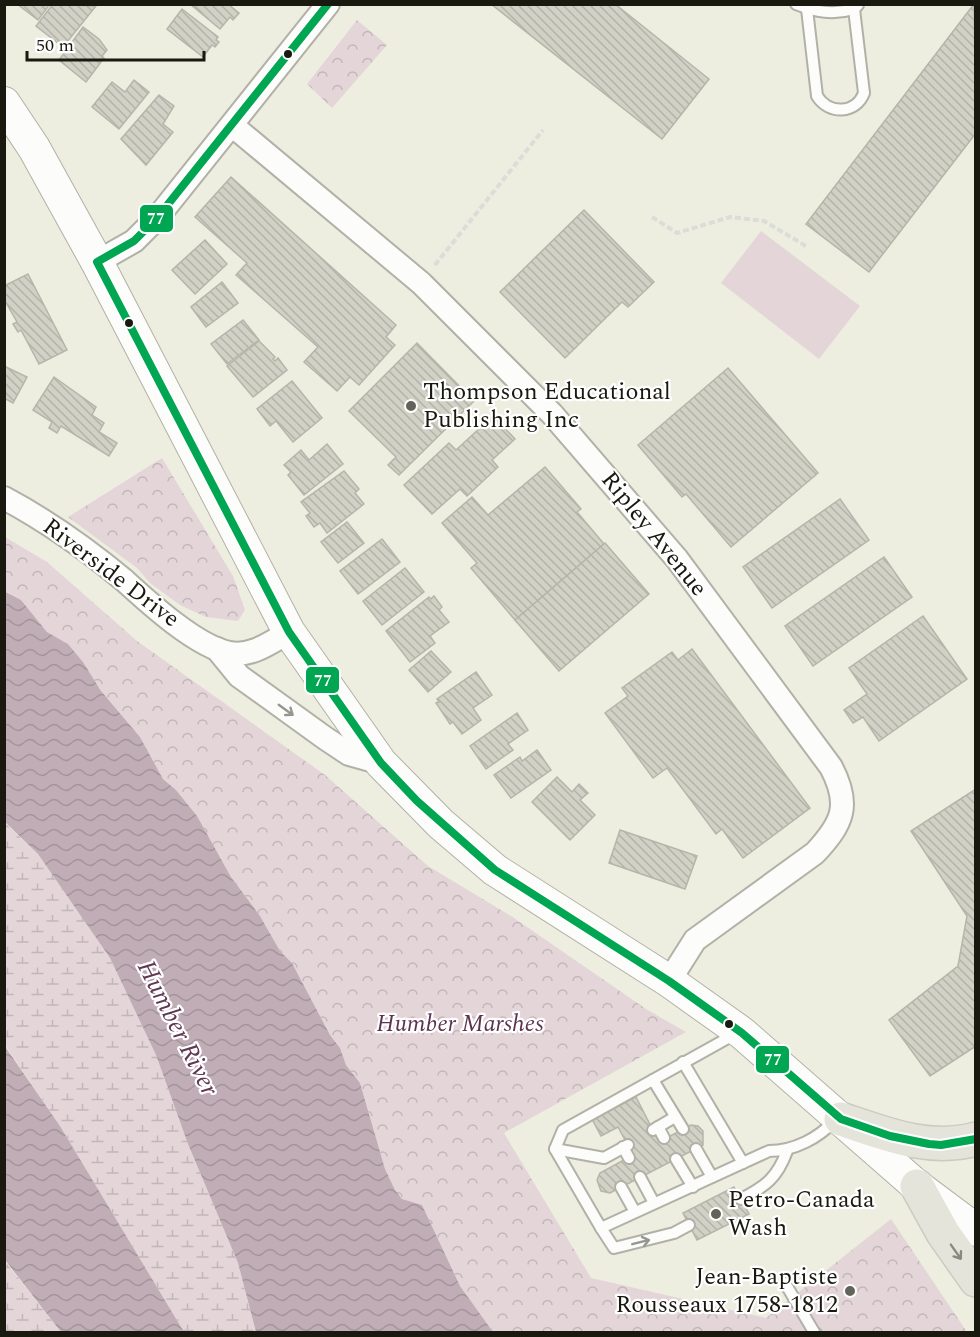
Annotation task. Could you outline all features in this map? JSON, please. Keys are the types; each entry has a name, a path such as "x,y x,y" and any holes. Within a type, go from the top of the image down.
{"main road":[{"path":"840,1117 890,1136 929,1144 941,1145 975,1139"},
{"path":"917,1186 943,1233 975,1280"}],"street":[{"path":"97,262 125,247 144,232 233,126 328,4"},
{"path":"4,103 34,148 97,262 289,632 381,763 441,824 495,870 669,981 740,1031 917,1186 975,1230"},
{"name":"Ripley Avenue","path":"233,126 421,283 552,414 677,559 824,758 839,782 842,811 840,821 826,842 815,853 695,940 669,981"},
{"name":"Riverside Drive","path":"4,498 33,513 124,581 157,612 217,649 230,653 251,652 289,632"},
{"name":"Riverside Drive","path":"217,649 239,676 325,738 349,754 381,763"}],"lane":[{"path":"801,7 820,13 856,7 864,93 855,105 840,110 826,106 817,96 801,7"},
{"path":"555,1149 562,1130 740,1031"},
{"path":"683,1062 743,1162"},
{"path":"653,1080 683,1129"},
{"path":"664,1138 655,1129 675,1117"},
{"path":"602,1228 770,1150 787,1151 824,1131 840,1117"},
{"path":"555,1149 607,1163 625,1146 629,1158"},
{"path":"555,1149 614,1248 674,1233 689,1225"},
{"path":"696,1149 712,1177"},
{"path":"741,1199 762,1188 780,1170 787,1151"},
{"path":"676,1159 693,1187"},
{"path":"640,1177 654,1203"},
{"path":"621,1187 635,1212"},
{"path":"785,1282 814,1332"}],"path":[{"path":"440,258 543,130"},
{"path":"652,217 677,232 730,218 764,221 806,246"},
{"path":"804,1315 850,1291"}],"green space":[{"path":"357,20 387,45 332,108 307,84"},
{"path":"761,231 860,306 819,359 721,283"},
{"path":"162,458 233,576 245,610 238,621 206,617 180,605 150,583 137,568 68,517"},
{"name":"Humber Marshes","path":"5,537 47,562 137,641 325,775 428,866 511,916 646,1009 686,1032 504,1133 591,1278 766,1318 891,1219 967,1332 493,1332 460,1286 422,1205 402,1199 395,1190 385,1169 360,1083 346,1065 340,1048 330,1035 292,963 280,951 260,916 231,877 197,816 176,790 163,779 140,737 101,691 83,662 68,644 47,632 21,600 5,591"},
{"path":"4,822 38,854 110,958 156,1055 188,1144 238,1263 256,1332 184,1332 60,1126 5,1045"},
{"path":"4,1260 61,1332 5,1332"}],"water":[{"name":"Humber River","path":"4,591 21,600 47,632 68,644 83,662 101,691 140,737 163,779 176,790 197,816 231,877 260,916 280,951 292,963 330,1035 340,1048 346,1065 360,1083 385,1169 395,1190 402,1199 422,1205 460,1286 493,1332 256,1332 238,1263 188,1144 156,1055 110,958 38,854 5,822"},
{"path":"4,1045 60,1126 184,1332 61,1332 5,1260"}],"building":[{"path":"17,4 50,4 38,20"},
{"path":"53,4 96,6 63,47 36,26"},
{"path":"190,4 228,4 239,13 233,20 230,17 220,29"},
{"path":"491,4 615,4 709,79 662,139"},
{"path":"974,4 976,133 869,272 806,224"},
{"path":"182,9 218,37 216,40 219,42 215,47 212,45 203,57 167,29"},
{"path":"83,27 99,39 107,50 102,56 104,58 86,82 59,60"},
{"path":"134,80 149,92 119,129 92,107 112,82 125,92"},
{"path":"159,95 174,106 163,124 173,132 146,165 121,139"},
{"path":"231,177 396,325 386,337 395,345 359,385 350,377 337,391 304,362 318,347 236,275 247,263 195,217"},
{"path":"584,210 654,282 628,307 622,302 565,358 500,292"},
{"path":"205,240 227,264 195,294 172,270"},
{"path":"28,274 67,350 39,364 21,330 18,332 13,324 17,322 4,299 4,286"},
{"path":"222,282 238,303 206,327 191,307"},
{"path":"243,320 259,340 227,364 211,344"},
{"path":"259,341 275,357 273,359 275,361 278,358 287,370 253,397 227,366"},
{"name":"Thompson Educational Publishing Inc","path":"417,343 474,401 399,475 388,465 396,457 349,411"},
{"path":"4,366 27,377 13,403 4,398"},
{"path":"728,368 818,473 731,547 686,494 682,497 638,445"},
{"path":"54,377 96,407 92,415 104,423 99,432 117,443 109,456 61,426 57,433 49,428 52,422 33,410"},
{"path":"292,381 322,418 293,442 276,421 270,426 257,409"},
{"path":"493,416 515,439 492,460 498,467 467,496 460,489 432,514 404,485 449,443 456,450"},
{"path":"327,444 343,464 304,495 288,475 291,472 284,465 301,450 309,460"},
{"path":"545,467 581,509 577,512 604,544 515,620 471,568 477,563 442,523 472,497 488,515"},
{"path":"344,471 359,489 355,493 364,504 327,533 320,523 314,527 306,516 310,513 301,502"},
{"path":"840,499 869,540 772,608 743,567"},
{"path":"347,522 364,543 338,563 321,542"},
{"path":"382,539 400,562 358,594 340,571"},
{"path":"605,543 649,594 559,671 515,620"},
{"path":"884,557 912,597 813,666 785,626"},
{"path":"405,568 424,592 382,625 363,601"},
{"path":"434,596 442,607 439,610 449,622 430,636 435,643 410,662 386,631 429,597 431,599"},
{"path":"923,616 967,679 879,741 863,717 853,723 844,710 867,694 849,668"},
{"path":"692,649 810,808 743,858 722,829 716,834 667,768 653,778 605,713 628,696 622,688 672,652 678,660"},
{"path":"431,651 451,672 428,692 409,670"},
{"path":"476,672 492,695 473,708 481,720 462,734 453,722 450,724 436,703 439,702 437,699"},
{"path":"517,713 528,730 508,744 513,750 486,769 470,746"},
{"path":"537,750 551,770 511,798 494,775 520,757 522,761"},
{"path":"557,777 572,792 579,784 588,793 580,800 595,815 570,840 532,802"},
{"path":"976,789 976,1046 930,1076 889,1020 958,966 967,916 911,831"},
{"path":"620,830 697,856 685,889 609,863"},
{"path":"636,1097 659,1142 691,1125 698,1126 703,1131 703,1145 610,1193 601,1191 597,1180 600,1173 633,1155 618,1127 601,1136 592,1119"},
{"name":"Petro-Canada Wash","path":"734,1187 749,1214 697,1240 683,1213"}],"transit line":[{"name":"77","path":"328,4 157,218 134,241 97,262 289,632 381,763 417,801 495,870 669,981 742,1033 841,1119 890,1136 929,1144 941,1145 976,1139"}],"place":[{"name":"Thompson Educational Publishing Inc","path":"411,406"},
{"name":"Petro-Canada Wash","path":"716,1214"},
{"name":"Jean-Baptiste Rousseaux 1758-1812","path":"850,1291"}]}
